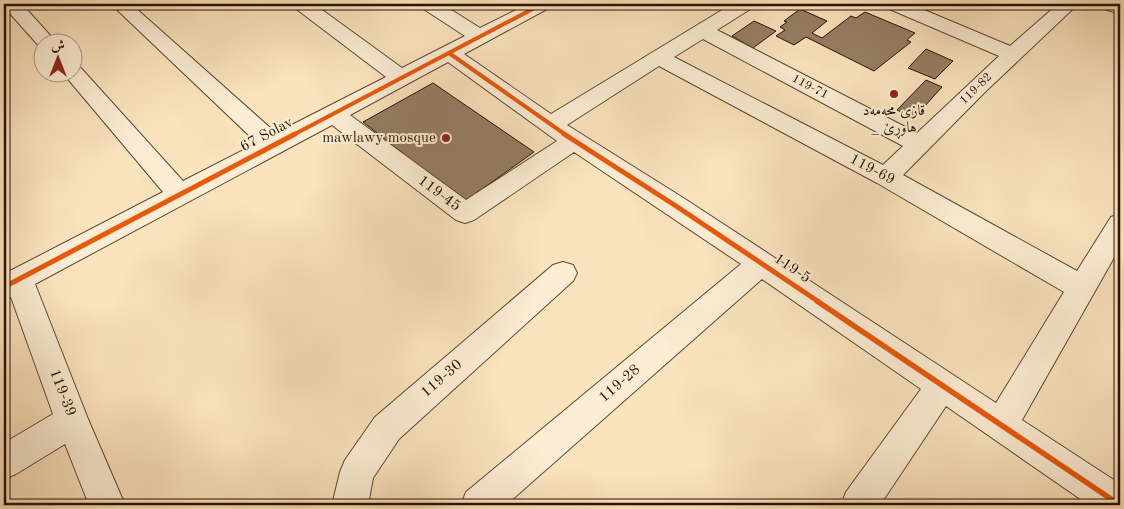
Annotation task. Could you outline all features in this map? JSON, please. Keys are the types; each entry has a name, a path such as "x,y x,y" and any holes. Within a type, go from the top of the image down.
{"street":[{"path":"12,4 37,32"},
{"path":"120,4 274,145"},
{"path":"302,4 401,78"},
{"path":"429,4 480,36"},
{"name":"67 Solav","path":"12,284 542,4"},
{"path":"551,124 745,4"},
{"path":"894,4 1012,54"},
{"name":"119-82","path":"886,177 1012,54 1069,4"},
{"path":"1108,4 1120,8"},
{"name":"119-71","path":"701,30 919,144"},
{"name":"119-5","path":"449,53 574,141 761,263 1120,505"},
{"name":"119-69","path":"658,58 886,177 1082,288"},
{"path":"81,82 180,195"},
{"name":"119-45","path":"333,114 465,213 574,141"},
{"path":"1001,425 1120,224"},
{"name":"119-28","path":"479,505 761,263"},
{"name":"119-30","path":"350,505 357,472 387,428 563,273"},
{"name":"119-39","path":"12,284 107,505"},
{"path":"859,505 942,385"},
{"path":"4,462 72,421"}],"building":[{"path":"800,9 827,21 812,33 822,38 851,16 856,18 865,12 915,33 907,40 911,42 874,71 806,37 794,45 776,36 785,30 780,27 787,22 784,21"},
{"path":"754,21 776,31 753,48 732,36"},
{"path":"926,49 953,61 935,79 908,68"},
{"path":"926,80 942,87 914,118 897,110"},
{"path":"433,83 534,152 464,202 363,122"}],"cycle path":[{"path":"4,287 542,4"},
{"path":"449,53 574,141 676,206 1120,505"}],"place":[{"name":"قازی محەمەد _ هاوڕێ","path":"894,94"},
{"name":"mawlawy mosque","path":"446,138"}]}
